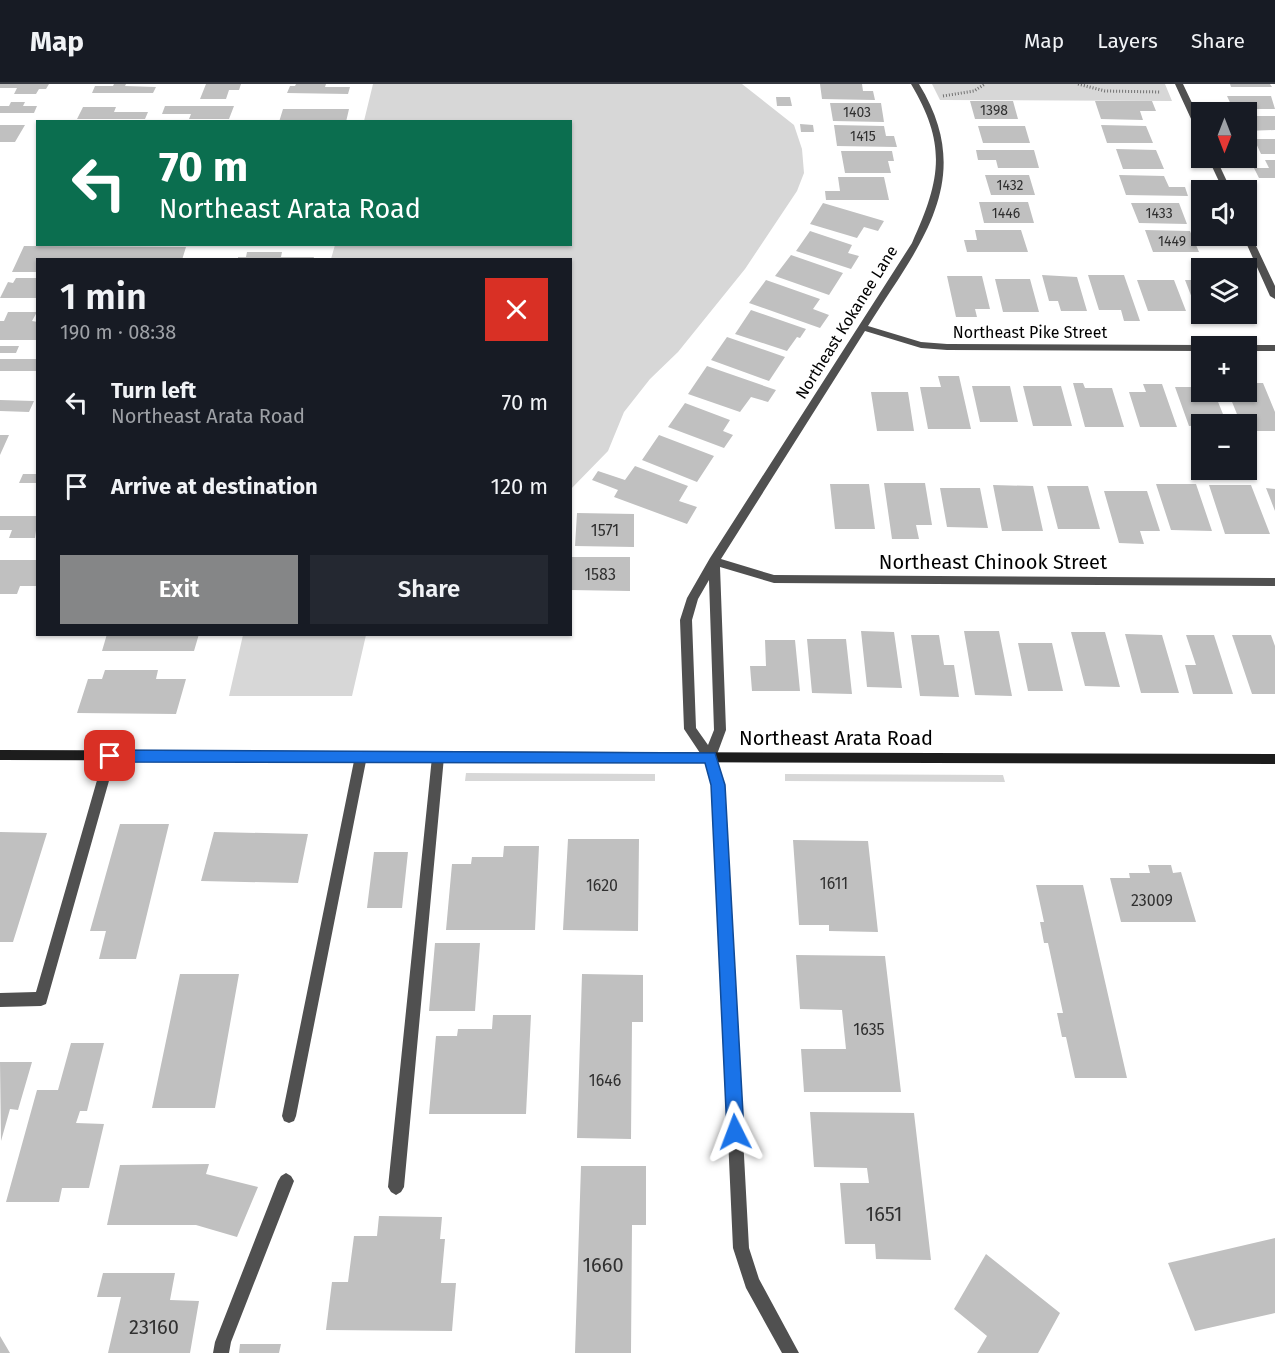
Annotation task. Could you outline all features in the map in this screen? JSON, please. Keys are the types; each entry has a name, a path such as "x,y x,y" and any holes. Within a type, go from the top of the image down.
{"street":[{"name":"Northeast Kokanee Lane","path":"791,1353 752,1282 741,1248 718,785 710,757 690,729 686,620 693,598 714,561 916,243 936,196 940,180 940,147 925,99 915,84"},
{"path":"1180,88 1191,111"},
{"path":"1252,246 1275,296"},
{"name":"Northeast Pike Street","path":"862,327 921,345 947,347 1191,348"},
{"path":"1257,348 1275,348"},
{"path":"710,757 720,730 714,561"},
{"name":"Northeast Chinook Street","path":"714,561 774,579 1275,582"},
{"name":"Northeast Arata Road","path":"0,755 1275,759"},
{"path":"0,1000 41,999 110,756"},
{"path":"289,1116 361,756"},
{"path":"396,1187 438,757"},
{"path":"221,1353 223,1342 286,1181"}],"path":[{"path":"925,99 974,91 985,84"},
{"path":"1078,84 1105,91 1180,88"}],"shaded area":[{"path":"373,84 742,84 794,125 802,149 804,173 797,191 745,269 678,352 650,379 624,412 608,451 572,488 572,258 331,258 335,246 572,246 572,120 364,120"},
{"path":"932,84 1165,84 1172,101 940,100"},
{"path":"243,636 366,636 352,696 229,696"},
{"path":"466,773 655,774 655,781 465,781"},
{"path":"785,774 1003,775 1005,782 785,781"}],"building":[{"path":"0,84 49,84 46,89 39,89 36,94 14,94 17,88 0,88"},
{"path":"114,84 156,87 153,93 92,93 95,86 113,86"},
{"path":"206,84 241,84 239,90 229,90 226,99 200,99"},
{"path":"296,84 350,87 348,94 287,93 290,86"},
{"path":"820,84 862,84 863,91 873,91 875,100 822,99"},
{"path":"1230,84 1270,84 1272,87 1231,87"},
{"path":"1227,96 1271,96 1275,109 1257,109 1257,102 1230,102"},
{"path":"776,97 790,97 792,106 777,106"},
{"path":"970,101 1013,101 1018,119 975,119"},
{"path":"1095,101 1152,101 1156,111 1140,111 1143,120 1101,119"},
{"path":"11,102 25,102 23,106 37,106 34,113 0,113 0,106 9,106"},
{"path":"830,103 881,103 884,122 833,121"},
{"path":"165,106 234,106 229,119 189,119 191,114 162,114"},
{"path":"83,107 116,107 114,112 148,112 145,119 77,119"},
{"path":"283,109 349,109 346,120 280,120"},
{"path":"1257,116 1275,116 1275,130 1257,131"},
{"path":"800,124 813,125 814,132 801,132"},
{"path":"0,125 25,125 15,142 0,142"},
{"path":"834,125 884,126 886,136 894,136 897,147 837,146"},
{"path":"1101,125 1146,126 1153,143 1107,143"},
{"path":"978,126 1025,126 1030,143 983,143"},
{"path":"1257,139 1275,139 1275,154 1261,154"},
{"path":"1116,149 1156,150 1164,169 1123,169"},
{"path":"976,150 1034,150 1039,168 998,168 996,160 978,160"},
{"path":"841,151 892,151 894,161 888,161 891,173 845,173"},
{"path":"1265,160 1275,160 1275,178 1259,178 1254,168 1257,168 1269,168"},
{"path":"985,175 1029,175 1035,195 991,195"},
{"path":"1119,175 1164,176 1169,187 1185,187 1188,196 1126,195"},
{"path":"838,177 884,177 889,200 826,200 825,191 840,191"},
{"path":"979,202 1028,202 1034,223 984,223"},
{"path":"823,203 884,221 878,231 864,227 857,238 810,224"},
{"path":"1131,203 1179,203 1187,224 1139,223"},
{"path":"975,230 1021,230 1028,252 967,252 964,240 977,240"},
{"path":"1145,230 1190,231 1191,246 1196,246 1199,252 1153,252"},
{"path":"810,231 852,245 848,253 859,256 851,269 796,251"},
{"path":"24,246 186,247 183,258 36,258 36,272 12,272"},
{"path":"247,252 282,252 281,257 314,257 238,258 246,257"},
{"path":"791,255 843,273 829,295 775,276"},
{"path":"1042,275 1077,277 1087,311 1061,311 1058,301 1049,301"},
{"path":"1088,275 1124,275 1140,321 1124,321 1121,310 1099,310"},
{"path":"947,276 982,276 990,309 975,309 977,317 956,317"},
{"path":"16,278 36,278 36,298 0,298 8,282 13,283"},
{"path":"995,279 1030,279 1039,312 1003,312"},
{"path":"766,280 820,299 813,309 829,315 820,328 749,303"},
{"path":"1137,280 1174,280 1186,311 1148,311"},
{"path":"1185,280 1191,280 1191,296"},
{"path":"751,310 806,329 787,351 735,334"},
{"path":"8,312 36,312 32,321 36,322 36,340 0,340 0,321 4,321"},
{"path":"727,337 785,357 769,381 711,360"},
{"path":"0,346 19,346 16,353 0,353"},
{"path":"0,359 36,359 36,371 0,371"},
{"path":"707,366 776,390 768,402 751,397 740,412 688,394"},
{"path":"938,376 959,376 971,429 928,429 920,387 941,387"},
{"path":"1073,383 1083,383 1085,388 1112,388 1124,427 1085,427"},
{"path":"1257,383 1263,383 1275,412 1275,431 1257,431 1257,414 1237,414 1232,402 1257,402"},
{"path":"1143,384 1162,384 1177,427 1140,427 1129,392 1146,392"},
{"path":"972,386 1010,386 1018,422 980,422"},
{"path":"1023,386 1061,386 1072,426 1033,426"},
{"path":"1175,387 1191,387 1191,402 1218,402 1223,414 1191,414 1191,426 1189,426"},
{"path":"871,392 908,392 914,431 877,431"},
{"path":"0,400 34,401 29,412 0,411"},
{"path":"685,403 730,420 723,431 733,435 724,448 668,427"},
{"path":"0,435 9,435 0,455"},
{"path":"659,435 714,456 697,482 642,460"},
{"path":"635,466 688,486 679,501 697,507 687,524 614,497 618,490 592,480 598,471 625,480"},
{"path":"23,474 36,474 36,483 19,483"},
{"path":"884,483 925,483 932,525 916,525 919,539 892,539"},
{"path":"830,484 869,484 875,529 835,529"},
{"path":"1156,484 1196,484 1212,531 1171,530"},
{"path":"993,485 1033,486 1043,531 1002,531"},
{"path":"1209,485 1251,485 1270,534 1225,534"},
{"path":"1047,486 1088,486 1100,529 1058,529"},
{"path":"940,488 980,488 988,528 947,527"},
{"path":"1266,488 1275,489 1275,511"},
{"path":"1104,491 1147,491 1160,531 1140,531 1144,544 1119,543"},
{"path":"577,513 634,514 634,547 575,546"},
{"path":"0,516 36,516 35,538 9,538 12,530 0,530"},
{"path":"572,557 630,557 630,591 572,590"},
{"path":"0,560 36,560 36,586 20,586 17,594 0,594"},
{"path":"861,631 894,632 902,688 867,687"},
{"path":"964,631 999,631 1012,696 975,695"},
{"path":"1071,632 1105,632 1120,687 1085,686"},
{"path":"1125,634 1162,635 1179,693 1141,693"},
{"path":"911,635 939,635 944,665 954,665 959,697 920,696"},
{"path":"1186,635 1214,635 1233,694 1193,694 1185,665 1196,665"},
{"path":"1232,635 1271,635 1275,646 1275,694 1252,694"},
{"path":"106,636 198,636 194,651 102,651"},
{"path":"807,639 846,639 852,694 812,693"},
{"path":"765,640 795,640 800,691 752,691 750,666 766,666"},
{"path":"1018,643 1052,643 1063,691 1028,691"},
{"path":"105,670 158,670 156,679 186,679 176,714 77,713 88,679 102,679"},
{"path":"120,824 169,824 136,959 99,959 106,931 90,931"},
{"path":"0,832 47,833 13,942 0,942"},
{"path":"214,832 308,834 298,883 201,881"},
{"path":"568,839 639,839 638,931 563,930"},
{"path":"793,840 868,841 878,932 829,931 829,925 799,925"},
{"path":"504,846 539,846 535,930 446,930 452,864 471,864 472,857 503,857"},
{"path":"374,852 408,852 402,908 367,908"},
{"path":"1148,865 1171,865 1173,873 1181,872 1196,922 1121,922 1110,878 1130,878 1129,873 1150,873"},
{"path":"1036,885 1083,885 1127,1078 1075,1078 1066,1037 1062,1037 1057,1013 1063,1013 1048,943 1044,943 1040,922 1044,922"},
{"path":"435,943 480,943 475,1011 429,1011"},
{"path":"796,955 885,956 901,1092 804,1092 801,1049 846,1049 842,1010 800,1009"},
{"path":"180,974 239,974 215,1108 152,1108"},
{"path":"582,974 643,975 643,1022 632,1022 631,1139 577,1138"},
{"path":"493,1015 531,1015 526,1114 429,1114 436,1036 457,1036 458,1029 492,1029"},
{"path":"71,1043 104,1043 87,1111 80,1111 76,1123 104,1124 89,1188 62,1188 59,1202 6,1202 37,1090 58,1090"},
{"path":"0,1062 32,1062 18,1110 10,1109 1,1141"},
{"path":"810,1112 914,1113 931,1260 876,1259 875,1244 845,1244 840,1183 869,1183 867,1168 814,1167"},
{"path":"209,1164 206,1174 258,1187 237,1237 196,1225 107,1225 120,1165"},
{"path":"581,1166 646,1166 646,1225 632,1225 631,1353 575,1353"},
{"path":"379,1216 442,1217 440,1239 445,1239 441,1283 456,1283 452,1331 326,1330 332,1282 348,1282 354,1236 377,1236"},
{"path":"1275,1238 1275,1313 1195,1331 1168,1263"},
{"path":"986,1254 1060,1313 1038,1353 977,1353 987,1336 954,1309"},
{"path":"103,1273 175,1273 170,1300 199,1301 190,1353 108,1353 121,1297 97,1297"},
{"path":"0,1336 10,1353 0,1353"},
{"path":"240,1344 281,1344 279,1353 239,1353"}],"route":[{"path":"110,756 710,757 718,785 735,1132"}]}
